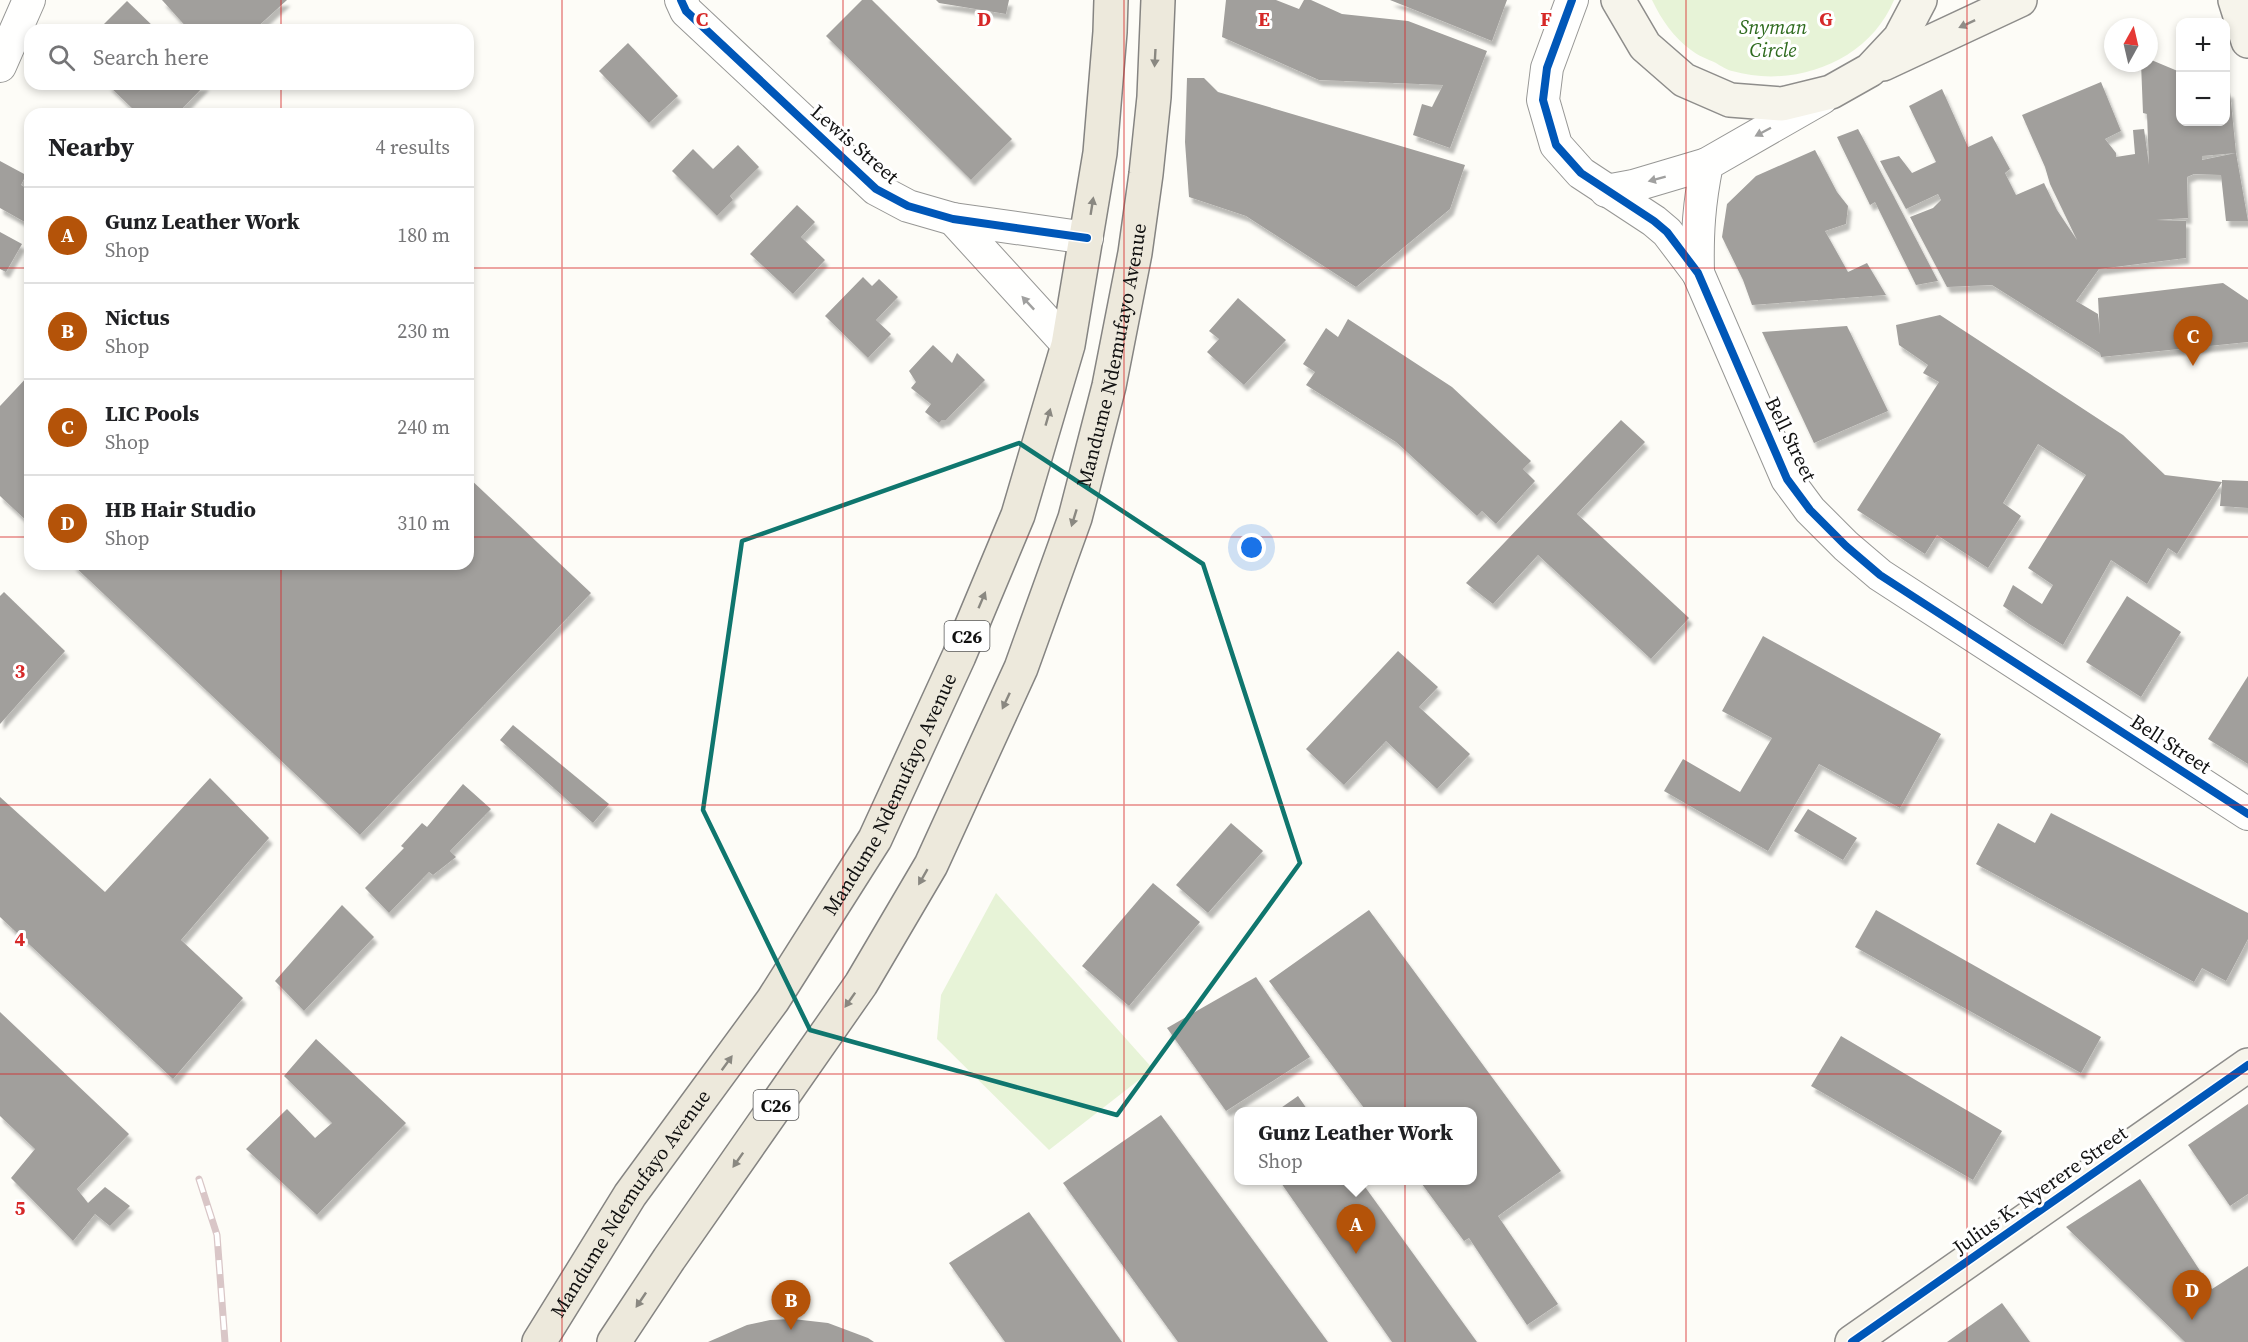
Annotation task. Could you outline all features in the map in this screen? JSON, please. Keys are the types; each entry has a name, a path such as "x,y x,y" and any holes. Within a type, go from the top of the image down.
{"main road":[{"name":"Mandume Ndemufayo Avenue","path":"539,1342 630,1195 773,1000 875,839 959,656 1018,515 1068,345 1100,153 1111,0"},
{"name":"Mandume Ndemufayo Avenue","path":"614,1342 669,1259 861,984 931,865 1022,668 1075,518 1109,386 1135,253 1146,174 1154,97 1158,0"},
{"path":"1618,0 1645,46 1684,80 1730,100 1782,104 1831,92 1870,69 2020,0"},
{"path":"1870,69 1900,38 1920,0"},
{"path":"2235,0 2248,41"},
{"name":"Julius K. Nyerere Street","path":"1852,1342 2248,1065"}],"street":[{"path":"0,66 29,0"},
{"name":"Lewis Street","path":"681,0 686,11 876,189 908,206 953,219 1087,238"},
{"name":"Bell Street","path":"1572,0 1547,68 1543,100 1556,145 1581,173 1667,232 1698,273 1787,479 1810,510 1846,546 1880,575 2248,814"},
{"path":"1606,191 1633,186 1707,164 1831,92"},
{"path":"1698,273 1697,229 1700,196 1707,164"},
{"path":"953,219 1068,345"}],"highlighted area":[{"path":"1019,443 1203,564 1300,863 1117,1115 810,1030 703,810 742,541"}],"green space":[{"name":"Snyman Circle","path":"1652,0 1894,0 1882,21 1867,39 1848,54 1804,73 1756,76 1726,69 1697,54 1674,34"},
{"path":"996,893 1153,1069 1049,1150 937,1039 941,995"}],"building":[{"path":"162,0 287,0 261,24 184,24"},
{"path":"862,0 872,0 1012,139 971,180 826,36"},
{"path":"936,0 1009,0 1006,14 939,3"},
{"path":"1226,0 1276,0 1299,9 1304,0 1311,0 1342,14 1408,21 1487,51 1450,148 1413,135 1422,104 1432,107 1443,85 1319,80 1222,37"},
{"path":"1390,0 1507,0 1492,41"},
{"path":"127,1 151,24 104,24"},
{"path":"628,43 678,96 649,123 599,71"},
{"path":"2158,63 2176,70 2176,126 2230,126 2230,92 2236,153 2248,221 2226,221 2221,175 2194,174 2187,177 2188,218 2156,220 2186,221 2186,258 2099,269 2076,301 2098,314 2100,335 2098,298 2223,283 2248,300 2248,342 2101,357 2100,353 1992,285 1947,287 1910,217 1933,208 1941,200 1938,194 1906,209 1880,161 1899,156 1912,173 1936,162 1909,106 1942,89 1968,147 1992,136 2010,169 2005,173 2016,195 2044,183 2057,210 2077,240 2050,184 2022,115 2101,82 2121,131 2105,139 2116,153 2116,157 2135,154 2133,130 2144,129 2149,165 2147,114 2143,113 2141,72 2158,72","holes":["2236,153 2202,160 2202,156"]},
{"path":"1187,78 1204,78 1218,92 1465,165 1450,209 1356,287 1246,216 1189,197 1185,142"},
{"path":"113,90 200,90 183,108 132,108"},
{"path":"1858,129 1938,281 1916,285 1875,202 1870,205 1837,137"},
{"path":"738,145 759,167 730,196 733,200 717,216 672,171 693,149 713,169"},
{"path":"1815,150 1837,192 1848,206 1846,224 1825,231 1848,272 1867,263 1886,295 1752,305 1743,280 1722,237 1727,204 1756,176"},
{"path":"0,161 24,174 21,185 24,187 24,222 0,208"},
{"path":"797,205 815,222 801,237 825,260 793,294 750,254"},
{"path":"0,232 22,244 6,272 0,269"},
{"path":"863,277 872,286 879,279 898,297 876,320 891,334 868,358 825,316"},
{"path":"1238,298 1286,340 1244,385 1207,352 1219,339 1209,331"},
{"path":"1940,315 2123,435 2165,475 2222,482 2177,554 2168,548 2147,584 2111,560 2063,645 2003,606 2013,585 2042,604 2053,585 2028,568 2086,475 2038,444 2003,503 2021,516 1988,568 1937,535 1925,554 1857,510 1939,382 1923,373 1928,365 1899,345 1896,325"},
{"path":"1348,319 1452,387 1531,461 1523,469 1535,481 1496,524 1482,511 1477,516 1396,442 1306,385 1315,372 1303,364 1326,328 1338,337"},
{"path":"1847,326 1888,411 1814,443 1762,332"},
{"path":"933,345 952,363 957,353 985,380 946,420 939,423 925,412 931,404 911,388 916,382 909,371"},
{"path":"24,380 24,518 0,496 0,406"},
{"path":"1621,420 1645,442 1577,514 1689,618 1651,659 1538,555 1493,604 1466,583"},
{"path":"2222,480 2248,481 2248,508 2220,506"},
{"path":"474,483 591,593 360,835 78,570 474,570"},
{"path":"4,592 65,651 0,724 0,596"},
{"path":"2127,596 2181,632 2141,697 2086,662"},
{"path":"1763,636 1941,734 1900,808 1819,764 1768,851 1664,791 1683,759 1740,792 1772,738 1722,711"},
{"path":"1398,651 1438,687 1419,707 1470,754 1437,789 1386,741 1344,785 1306,749"},
{"path":"2248,676 2248,764 2208,739"},
{"path":"513,725 609,804 593,823 500,740"},
{"path":"210,778 269,838 181,940 243,998 173,1079 0,917 0,797 105,892"},
{"path":"463,784 491,809 450,851 456,857 433,875 429,872 389,913 365,888 404,848 401,846 422,823 427,827"},
{"path":"1808,809 1857,838 1843,860 1794,831"},
{"path":"2051,813 2248,913 2248,939 2226,981 2202,968 2194,982 1976,864 1998,823 2035,843"},
{"path":"1231,823 1263,851 1208,913 1176,885"},
{"path":"1153,883 1200,922 1129,1006 1082,966"},
{"path":"342,905 374,937 304,1011 275,981"},
{"path":"1369,910 1561,1171 1498,1216 1558,1304 1527,1325 1469,1238 1464,1241 1423,1185 1477,1185 1477,1107 1363,1107 1269,981"},
{"path":"1876,910 2101,1037 2081,1073 1855,947"},
{"path":"1256,977 1310,1057 1226,1111 1167,1028"},
{"path":"0,1012 129,1134 77,1189 88,1203 105,1187 130,1206 110,1226 95,1214 73,1241 11,1178 35,1149 0,1116"},
{"path":"1841,1036 2002,1131 1973,1180 1811,1086"},
{"path":"316,1039 406,1123 317,1215 246,1149 287,1109 315,1138 332,1123 284,1076"},
{"path":"1298,1096 1306,1107 1282,1107"},
{"path":"2248,1104 2248,1194 2230,1206 2188,1145"},
{"path":"1161,1115 1328,1342 1178,1342 1063,1183"},
{"path":"2140,1179 2212,1289 2248,1266 2248,1342 2185,1342 2066,1227"},
{"path":"1282,1185 1364,1185 1477,1342 1392,1342"},
{"path":"1029,1212 1122,1342 1005,1342 949,1263"},
{"path":"2002,1303 2030,1342 1947,1342"},
{"path":"793,1319 828,1323 874,1342 708,1342 747,1325 770,1320"}],"railway":[{"path":"199,1179 217,1235 225,1342"}],"cycle path":[{"path":"681,0 686,11 876,189 908,206 953,219 1087,238"},
{"path":"1572,0 1547,68 1543,100 1556,145 1581,173 1667,232 1698,273 1787,479 1810,510 1846,546 1880,575 2248,814"},
{"path":"1852,1342 2248,1065"}],"place":[{"name":"LIC Pools","path":"2193,366"},
{"name":"Gunz Leather Work","path":"1356,1254"},
{"name":"HB Hair Studio","path":"2192,1320"},
{"name":"Nictus","path":"791,1330"}]}
